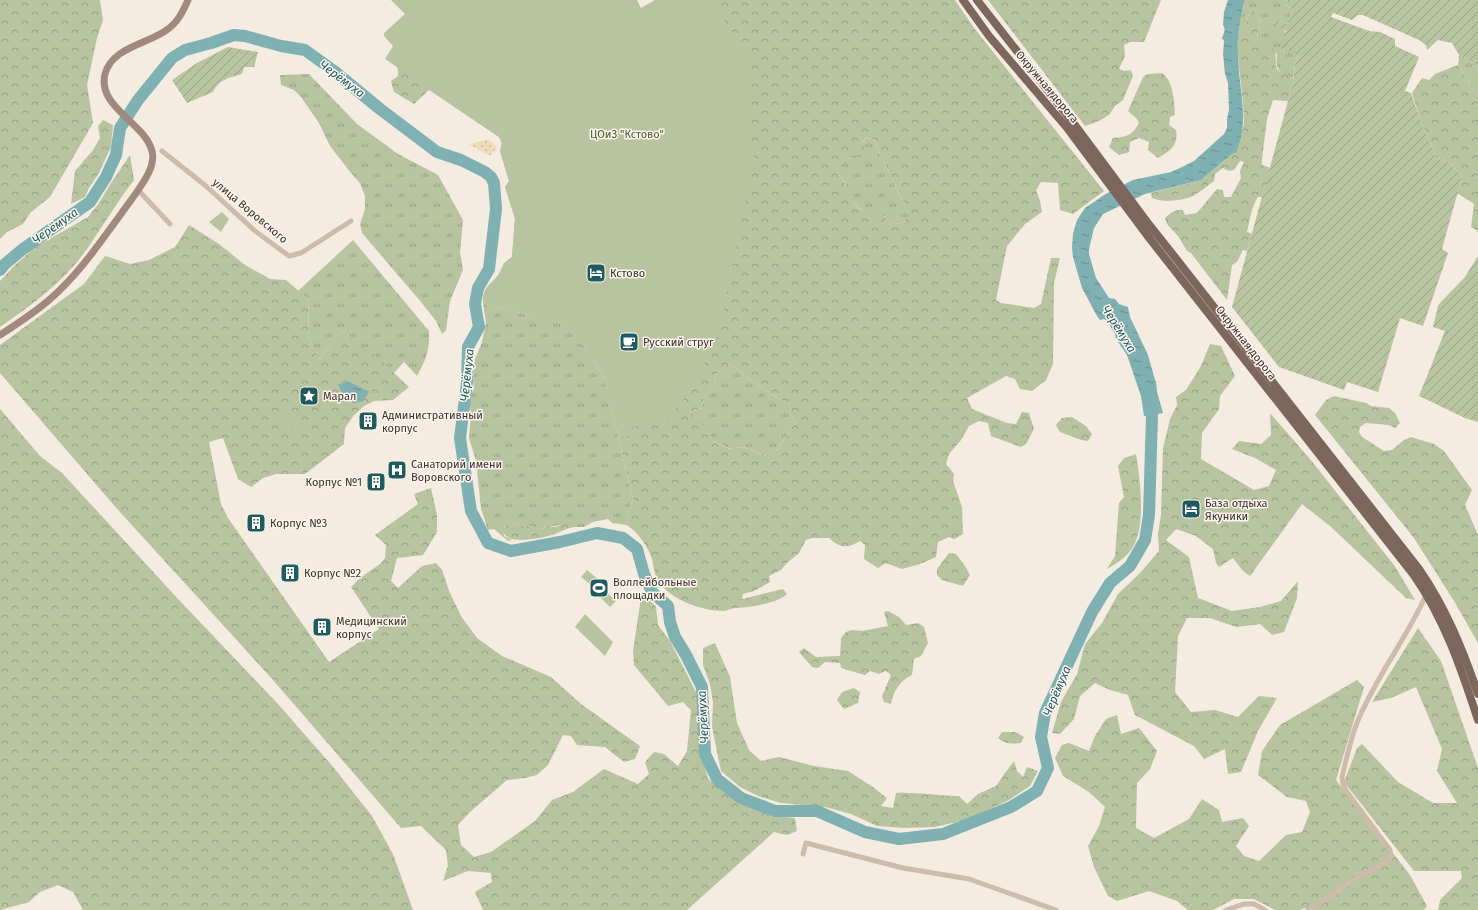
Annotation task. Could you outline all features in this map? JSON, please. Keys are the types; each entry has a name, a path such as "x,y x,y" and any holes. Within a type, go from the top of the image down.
{"main road":[{"path":"0,335 49,300 73,277 96,248 148,174 153,157 151,147 144,136 113,103 106,93 104,81 109,65 117,57 128,49 167,30 178,19 188,0"},
{"name":"Окружная дорога","path":"963,0 989,36 1099,164"},
{"name":"Окружная дорога","path":"977,0 1074,124 1099,164 1144,225 1398,554 1427,595 1455,653 1478,720"},
{"name":"Окружная дорога","path":"1144,225 1174,256 1409,555 1443,607 1457,636 1478,694"}],"street":[{"name":"улица Воровского","path":"162,151 206,186 255,231 289,256 300,253 351,221"},
{"path":"138,190 170,224"},
{"path":"1310,910 1359,876 1388,862 1391,857 1390,850 1347,792 1343,784 1342,777 1359,719 1385,666 1416,616 1427,595 1430,585"},
{"path":"803,854 806,842 903,868 969,879 1056,910"},
{"path":"1226,910 1244,904 1254,904 1266,910"}],"green space":[{"path":"0,0 100,0 103,20 97,38 87,85 93,123 50,197 31,212 23,224 7,232 0,239"},
{"name":"ЦОиЗ \"Кстово\"","path":"391,0 637,0 641,8 655,0 712,0 752,65 752,144 755,164 745,202 719,334 689,393 666,421 632,427 632,435 619,437 603,375 587,349 569,329 561,323 506,309 490,308 483,303 483,297 486,289 497,277 506,261 512,257 515,218 505,187 509,181 500,151 502,143 499,137 385,59 393,46 384,36 384,33 405,14"},
{"path":"659,0 955,0 974,28 1104,191 1073,214 1060,210 1058,183 1041,182 1036,190 1042,212 1025,224 1007,246 996,300 1001,303 1034,308 1041,304 1051,258 1060,258 1054,283 1053,364 1046,380 1032,391 1020,389 1015,379 1006,376 967,398 972,409 1007,423 1016,424 1022,412 1029,413 1034,429 1026,444 1021,447 991,436 988,423 979,421 969,426 961,440 949,454 946,464 954,474 953,481 962,507 963,534 954,539 949,537 938,542 936,557 920,564 902,569 886,563 878,568 864,559 865,545 860,541 844,546 837,544 829,538 812,538 806,540 799,553 781,570 769,576 770,582 754,591 743,594 742,599 783,589 787,594 777,600 755,606 734,608 727,611 705,609 684,602 666,590 659,582 655,574 652,559 645,545 639,536 627,525 629,510 633,500 606,385 599,369 587,350 574,333 560,323 505,309 493,308 483,303 483,297 486,289 497,277 505,262 512,257 515,219 505,187 509,181 500,151 502,143 499,137 429,90 414,104 394,92 391,81 398,76 397,37 533,84","holes":["866,138 873,139 909,215 904,222 893,224 887,221 880,213 875,215 862,211 855,204 844,182 837,173 837,166 845,159 853,158 865,152 863,142","729,364 758,386 788,404 791,409 790,414 796,421 777,450 766,456 753,450 740,447 730,449 712,441 709,433 711,427 692,424 689,420 691,412 702,408 704,397 714,385 717,373"]},
{"path":"988,0 1161,0 1144,42 1130,42 1124,45 1125,56 1119,69 1124,71 1131,70 1133,76 1123,100 1115,106 1109,115 1099,121 1085,126"},
{"path":"1245,0 1288,0 1286,6 1293,10 1287,24 1278,20 1298,54 1293,79 1284,74 1277,67 1277,54 1257,47 1260,19 1249,14 1245,26 1238,32"},
{"path":"1288,0 1478,0 1478,67 1459,55 1452,43 1438,40 1427,50 1426,45 1419,40 1363,15 1358,15 1352,20 1333,13 1331,17 1369,31 1380,32 1395,39 1395,46 1419,57 1405,91 1411,93 1436,157 1450,163 1462,177 1442,249 1448,253 1423,326 1400,318 1378,392 1347,382 1344,390 1279,367 1232,307 1288,101 1298,55 1280,48 1286,31 1275,26 1278,20 1287,24 1293,10 1286,6"},
{"path":"1254,12 1260,18 1257,38 1258,47 1274,49 1277,69 1293,79 1293,81 1288,101 1273,100 1267,119 1262,165 1270,168 1262,197 1258,197 1251,214 1247,232 1252,234 1247,251 1243,250 1237,262 1232,265 1227,300 1191,253 1187,251 1178,236 1167,224 1165,218 1178,210 1183,210 1185,215 1197,213 1217,189 1223,190 1224,197 1231,197 1241,178 1240,171 1244,162 1240,161 1234,170 1229,171 1223,168 1215,174 1214,181 1188,198 1172,201 1157,200 1152,198 1151,193 1201,180 1224,161 1239,145 1244,123 1238,59 1238,32 1245,26 1249,14"},
{"path":"228,47 258,52 254,67 244,67 242,74 233,76 221,82 213,92 187,103 172,80 197,63"},
{"path":"1459,55 1478,67 1478,95 1458,65"},
{"path":"1458,65 1478,95 1478,231 1471,227 1474,204 1457,193 1462,177 1450,163 1436,157 1420,119 1412,93 1422,78 1429,80 1435,74"},
{"path":"1162,73 1169,81 1173,92 1175,115 1170,117 1169,125 1176,130 1177,135 1175,144 1170,150 1158,158 1148,150 1149,142 1139,138 1130,142 1129,152 1119,155 1109,147 1113,138 1128,135 1134,131 1139,123 1137,119 1128,111 1143,77 1148,74"},
{"path":"309,74 357,124 398,154 438,175 463,220 460,252 463,270 450,301 446,330 442,334 436,321 421,302 362,233 360,224 365,209 365,196 360,183 330,146 319,123 301,97 294,90 281,85 281,75"},
{"path":"103,120 113,125 111,147 99,173 85,197 71,204 75,171 93,150 100,138 98,126"},
{"path":"866,138 873,139 909,215 904,222 893,224 887,221 884,216 866,214 852,199 845,182 837,173 837,166 845,159 853,158"},
{"path":"130,155 134,180 78,261 69,272 47,292 0,327 0,281 16,264 37,246 88,217 99,203"},
{"path":"222,212 229,219 221,232 209,222"},
{"path":"189,225 219,244 245,265 270,279 286,280 309,300 308,335 319,359 343,331 379,359 409,387 393,400 374,401 364,406 354,415 345,428 344,444 305,474 276,474 263,478 251,487 238,479 223,438 209,442 221,504 228,518 329,662 379,629 351,587 360,578 380,564 385,558 386,545 375,535 418,504 414,494 431,488 437,515 437,532 423,555 397,558 391,581 398,588 422,566 436,563 442,570 450,593 461,616 477,638 502,656 551,677 581,704 640,746 635,759 624,762 605,747 577,745 571,736 563,735 548,765 537,775 507,780 470,812 458,825 461,845 474,857 491,852 535,821 552,800 573,792 604,769 638,784 649,774 645,762 654,752 664,754 678,766 687,751 691,710 683,702 668,706 634,665 633,651 641,598 645,594 656,607 658,625 670,641 696,692 699,706 701,750 708,779 725,792 740,798 757,808 779,816 795,818 797,831 787,835 774,832 687,910 483,910 475,892 492,882 491,873 468,871 443,881 448,866 446,850 421,826 401,828 273,680 119,511 0,373 0,345 84,284 105,256 130,264 149,260 175,247"},
{"path":"353,240 429,331 427,355 417,376 404,362 394,373 343,331 319,359 308,335 309,300 298,291"},
{"path":"1478,256 1478,422 1465,418 1419,396 1445,331 1433,327 1438,306 1465,277"},
{"path":"483,303 493,308 505,309 560,323 574,333 587,350 599,369 606,385 633,500 629,510 627,525 612,523 608,519 593,522 584,527 575,527 575,525 568,524 547,526 541,530 535,527 508,523 503,528 504,536 512,540 508,541 494,529 488,530 481,509 476,461 469,438 471,415 469,398 474,388 473,380 475,359 482,342 486,323"},
{"path":"1210,344 1221,346 1235,376 1220,396 1219,409 1202,433 1201,459 1254,490 1269,486 1276,470 1255,458 1232,449 1239,441 1261,444 1271,435 1270,413 1310,459 1394,565 1415,600 1406,598 1330,526 1302,504 1250,576 1243,571 1233,558 1219,567 1216,563 1213,549 1196,536 1176,529 1166,540 1189,557 1198,598 1232,611 1260,607 1281,601 1298,581 1297,598 1284,632 1272,635 1260,624 1236,627 1210,618 1187,618 1178,636 1175,692 1191,712 1215,710 1238,717 1259,696 1277,698 1258,731 1241,772 1228,774 1225,749 1204,759 1194,746 1135,715 1128,695 1110,690 1095,683 1080,696 1074,719 1060,734 1052,733 1061,702 1077,674 1085,644 1102,623 1118,594 1140,573 1159,551 1158,534 1161,514 1163,448 1170,419 1177,405 1176,397 1186,390 1201,366"},
{"path":"729,364 758,386 788,404 791,409 790,414 796,421 777,450 767,456 741,447 731,449 712,441 709,433 692,425 689,420 691,412 702,408 704,397 714,385 717,373"},
{"path":"1334,396 1366,403 1371,406 1389,408 1395,413 1400,423 1395,428 1389,425 1366,423 1360,427 1359,432 1362,437 1384,451 1392,450 1404,440 1411,437 1434,444 1444,451 1472,490 1465,505 1478,535 1478,643 1454,601 1414,538 1315,415 1326,400"},
{"path":"287,408 301,417 297,431 281,421"},
{"path":"0,409 40,456 62,473 180,601 278,704 334,768 372,816 393,854 413,910 83,910 73,892 58,885 40,892 29,902 0,910"},
{"path":"1072,417 1086,426 1092,434 1088,441 1060,432 1056,425 1062,418"},
{"path":"1136,454 1141,500 1138,536 1129,553 1107,569 1115,556 1119,503 1124,497 1118,466 1124,458"},
{"path":"568,522 573,522 575,527 552,535 529,540 508,537 504,534 503,528 508,523 514,523 535,527 541,530 547,526 556,527"},
{"path":"949,553 956,554 970,575 963,586 942,580 937,575 937,569"},
{"name":"Воллейбольные площадки","path":"587,570 600,581 603,589 616,601 610,607 598,595 594,587 581,577"},
{"path":"888,611 899,617 906,625 918,623 924,627 928,643 921,656 914,659 912,675 904,680 898,687 893,695 891,704 884,702 882,696 891,675 886,671 879,674 870,671 865,675 841,668 840,663 825,662 818,668 812,667 799,652 804,648 816,657 840,656 841,638 846,632 852,630 862,631 888,626 884,612"},
{"path":"585,614 613,642 605,656 575,627"},
{"path":"1418,628 1441,661 1478,768 1478,910 1438,910 1440,900 1462,878 1461,871 1414,871 1344,782 1357,748 1362,744 1398,782 1433,803 1457,803 1437,771 1442,749 1416,687 1391,698 1372,702"},
{"path":"715,643 730,677 737,723 749,750 761,761 779,757 814,766 848,771 887,798 881,806 893,808 896,793 959,796 967,804 978,794 996,786 1014,761 1017,771 1023,777 1027,767 1038,771 1030,786 1009,800 969,819 935,827 904,828 877,826 851,814 825,807 781,803 758,796 740,787 721,771 712,727 713,702 710,684 703,665 703,648"},
{"path":"1357,680 1364,687 1336,780 1410,875 1427,906 1424,910 1306,910 1305,908 1300,910 1275,910 1254,899 1234,899 1213,910 1188,910 1177,901 1149,891 1117,901 1108,896 1094,867 1088,846 1099,826 1105,807 1089,792 1063,776 1055,758 1062,745 1069,743 1089,751 1095,736 1106,719 1117,715 1121,734 1139,728 1157,751 1150,769 1137,783 1136,828 1154,838 1189,819 1202,799 1219,810 1222,822 1243,818 1249,826 1236,846 1244,856 1259,861 1286,835 1302,832 1310,812 1306,801 1287,797 1258,775 1262,751 1280,725"},
{"path":"854,688 860,692 858,703 844,709 837,700 842,692"},
{"path":"1002,732 1015,732 1024,737 1021,743 1009,743 998,738"}],"sand":[{"path":"487,140 491,141 497,148 490,156 469,144"}],"water":[{"name":"Черёмуха","path":"1228,0 1245,0 1240,21 1238,43 1243,117 1240,141 1236,153 1233,153 1201,180 1145,194 1103,214 1094,228 1089,249 1096,278 1109,298 1115,299 1119,304 1128,307 1130,317 1148,355 1156,381 1157,392 1163,413 1144,416 1141,396 1127,355 1116,339 1115,334 1107,321 1104,319 1100,320 1097,316 1082,288 1073,257 1073,234 1077,220 1085,208 1104,195 1133,180 1171,172 1194,161 1224,134 1227,128 1229,110 1228,83 1225,74 1223,54 1224,41 1222,38 1225,30 1223,25 1224,12"},
{"path":"350,382 369,392 363,401 354,403 343,395 338,384"}],"waterway":[{"name":"Черёмуха","path":"0,270 23,249 90,202 106,177 116,155 120,128 138,100 172,58 185,50 234,35 245,36 281,46 305,50 437,152 461,160 485,172 491,177 494,183 496,209 489,269 478,288 475,304 479,327 468,347 467,383 460,438 471,511 488,543 511,551 560,542 597,533 623,538 637,549 644,574 652,592 668,606 670,622 675,637 702,687 705,754 717,779 741,798 775,811 817,811 865,832 899,839 943,834 1011,807 1037,791 1048,768 1041,737 1045,713 1092,612 1110,583 1130,566 1145,540 1149,515 1152,415 1150,399"}],"place":[{"name":"Кстово","path":"596,273"},
{"name":"Русский струг","path":"629,342"},
{"name":"Марал","path":"309,396"},
{"name":"Административный корпус","path":"368,421"},
{"name":"Санаторий имени Воровского","path":"397,470"},
{"name":"Корпус №1","path":"376,482"},
{"name":"База отдыха Якуники","path":"1191,509"},
{"name":"Корпус №3","path":"256,523"},
{"name":"Корпус №2","path":"290,573"},
{"name":"Воллейбольные площадки","path":"599,588"},
{"name":"Медицинский корпус","path":"322,627"}]}
